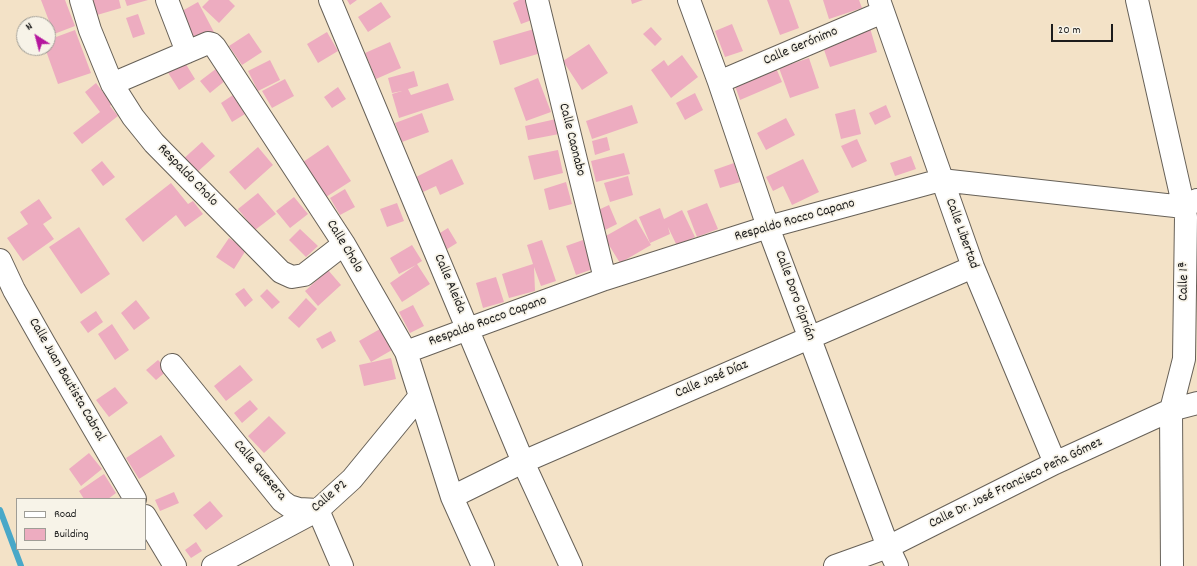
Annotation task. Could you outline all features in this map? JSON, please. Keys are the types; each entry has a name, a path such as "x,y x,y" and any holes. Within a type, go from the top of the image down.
{"street":[{"name":"Respaldo Cholo","path":"81,0 90,30 112,84 133,117 154,143 281,272 292,277 304,275 344,244"},
{"path":"167,0 187,52"},
{"name":"Calle Aleida","path":"330,0 468,328 522,462 571,566"},
{"name":"Calle Caonabo","path":"537,0 605,279"},
{"name":"Calle Doro Ciprián","path":"689,0 719,82 768,227 892,557"},
{"name":"Calle 1ª","path":"1137,0 1190,204 1186,217 1184,358 1171,410 1172,566"},
{"name":"Calle Gerónimo","path":"719,82 881,6"},
{"name":"Calle Libertad","path":"881,6 941,180 973,267 1055,463"},
{"name":"Calle Cholo","path":"112,84 208,43 215,47 344,244 406,352 452,497 483,566"},
{"name":"Respaldo Rocco Capano","path":"406,352 605,279 768,227 941,180 1190,204"},
{"name":"Calle Juan Bautista Cabral","path":"0,260 14,290 134,498"},
{"name":"Calle José Díaz","path":"452,497 522,462 973,267"},
{"name":"Calle Quesera","path":"172,365 282,501 289,506 299,509 318,510"},
{"name":"Calle P2","path":"213,566 318,510 352,479 420,396"},
{"name":"Calle Dr. José Francisco Peña Gómez","path":"835,566 892,557 1055,463 1171,410 1197,403"},
{"path":"318,510 342,566"},
{"path":"146,518 175,566"}],"building":[{"path":"41,0 65,0 75,26 56,33 56,16 47,16"},
{"path":"93,0 119,0 121,8 97,15"},
{"path":"125,0 148,0 127,6"},
{"path":"209,0 229,0 235,6 219,23 202,7"},
{"path":"347,0 357,0 350,5"},
{"path":"519,0 530,0 537,18 521,24 513,3"},
{"path":"631,0 643,0 632,4"},
{"path":"767,0 789,0 799,28 780,35"},
{"path":"823,0 859,0 862,8 829,19"},
{"path":"198,2 215,34 193,47 175,15"},
{"path":"381,2 391,17 368,32 358,17"},
{"path":"138,14 145,34 133,38 126,18"},
{"path":"732,24 743,51 725,57 715,31"},
{"path":"651,27 662,39 655,46 643,34"},
{"path":"870,28 877,52 830,67 822,44"},
{"path":"534,29 541,53 500,65 493,41"},
{"path":"75,30 91,73 58,84 48,56 56,56 56,37"},
{"path":"327,32 338,51 318,63 307,44"},
{"path":"249,33 262,52 242,65 229,46"},
{"path":"390,42 401,68 376,79 365,53"},
{"path":"589,44 608,73 582,90 563,61"},
{"path":"682,55 698,77 671,98 651,70 664,60 668,66"},
{"path":"809,58 819,88 790,98 779,68"},
{"path":"270,60 280,80 258,91 248,71"},
{"path":"184,61 195,79 179,90 167,71"},
{"path":"217,68 226,80 210,93 200,81"},
{"path":"776,68 782,82 740,100 735,86"},
{"path":"414,71 418,86 408,89 411,95 448,83 454,100 399,118 392,94 402,91 392,93 388,78"},
{"path":"538,78 551,112 526,121 514,88"},
{"path":"285,79 294,96 272,108 262,91"},
{"path":"96,83 112,104 110,106 118,116 82,144 73,133 100,112 85,92"},
{"path":"338,87 346,99 332,108 324,97"},
{"path":"695,93 703,110 685,120 676,103"},
{"path":"233,95 245,114 232,122 221,103"},
{"path":"632,105 638,123 592,139 586,121"},
{"path":"886,105 891,117 875,125 869,113"},
{"path":"855,109 861,134 841,139 835,114"},
{"path":"422,113 429,132 402,142 395,123"},
{"path":"786,118 795,135 766,150 757,133"},
{"path":"556,119 559,134 528,140 525,126"},
{"path":"607,137 610,150 595,155 592,141"},
{"path":"857,139 867,161 852,168 841,146"},
{"path":"202,142 215,156 194,175 181,161"},
{"path":"328,145 351,181 326,197 303,162"},
{"path":"258,147 273,165 245,190 229,172"},
{"path":"558,150 563,173 534,180 528,156"},
{"path":"624,153 630,174 596,182 591,161"},
{"path":"911,156 916,169 895,176 890,163"},
{"path":"452,159 464,184 440,195 436,186 423,192 416,177"},
{"path":"803,159 819,192 792,205 783,186 773,191 766,177"},
{"path":"102,161 115,177 103,186 91,170"},
{"path":"734,163 740,182 720,188 714,170"},
{"path":"628,176 633,195 610,202 604,183"},
{"path":"566,182 572,204 549,210 544,189"},
{"path":"171,183 188,204 193,201 203,214 185,227 176,215 143,242 125,219"},
{"path":"345,189 355,207 340,215 330,198"},
{"path":"258,193 276,214 255,230 238,209"},
{"path":"294,197 308,214 290,228 276,211"},
{"path":"39,199 52,218 43,224 54,239 23,261 7,238 28,224 20,212"},
{"path":"397,203 404,221 387,227 380,209"},
{"path":"707,203 718,229 697,237 687,211"},
{"path":"609,205 617,224 605,230 596,211"},
{"path":"660,208 664,219 682,210 695,237 677,246 668,227 670,234 650,243 639,217"},
{"path":"636,219 651,245 620,263 604,237"},
{"path":"79,227 110,274 81,294 49,247"},
{"path":"448,228 457,243 444,251 435,236"},
{"path":"300,229 318,246 306,257 289,240"},
{"path":"229,238 246,250 234,269 216,257"},
{"path":"542,240 556,281 541,286 534,267 535,291 509,298 502,274 533,264 527,245"},
{"path":"583,240 593,269 576,275 566,246"},
{"path":"412,245 422,261 417,264 430,284 402,302 390,283 416,265 399,274 390,258"},
{"path":"328,270 341,285 318,306 305,291"},
{"path":"496,277 504,302 483,308 476,283"},
{"path":"244,288 253,300 245,307 235,294"},
{"path":"267,289 280,302 272,309 260,296"},
{"path":"306,298 317,309 299,328 288,318"},
{"path":"136,300 150,318 134,330 121,313"},
{"path":"413,305 424,326 410,333 399,312"},
{"path":"96,311 103,322 88,333 80,322"},
{"path":"112,324 129,350 115,360 98,334"},
{"path":"380,329 392,350 371,362 359,341"},
{"path":"331,331 336,341 322,349 316,339"},
{"path":"391,358 396,379 364,386 359,365"},
{"path":"158,360 168,370 156,380 146,370"},
{"path":"240,365 253,380 226,401 214,386"},
{"path":"115,387 128,403 109,417 96,400"},
{"path":"250,400 258,409 242,423 234,413"},
{"path":"269,416 286,433 264,453 248,436"},
{"path":"161,435 175,456 139,479 126,458"},
{"path":"89,453 102,469 81,486 69,469"},
{"path":"104,474 116,493 109,498 83,498 79,491"},
{"path":"174,492 179,503 160,511 155,500"},
{"path":"210,501 223,516 206,530 193,515"},
{"path":"196,542 202,551 191,558 185,550"}],"waterway":[{"path":"0,510 21,566"}]}
